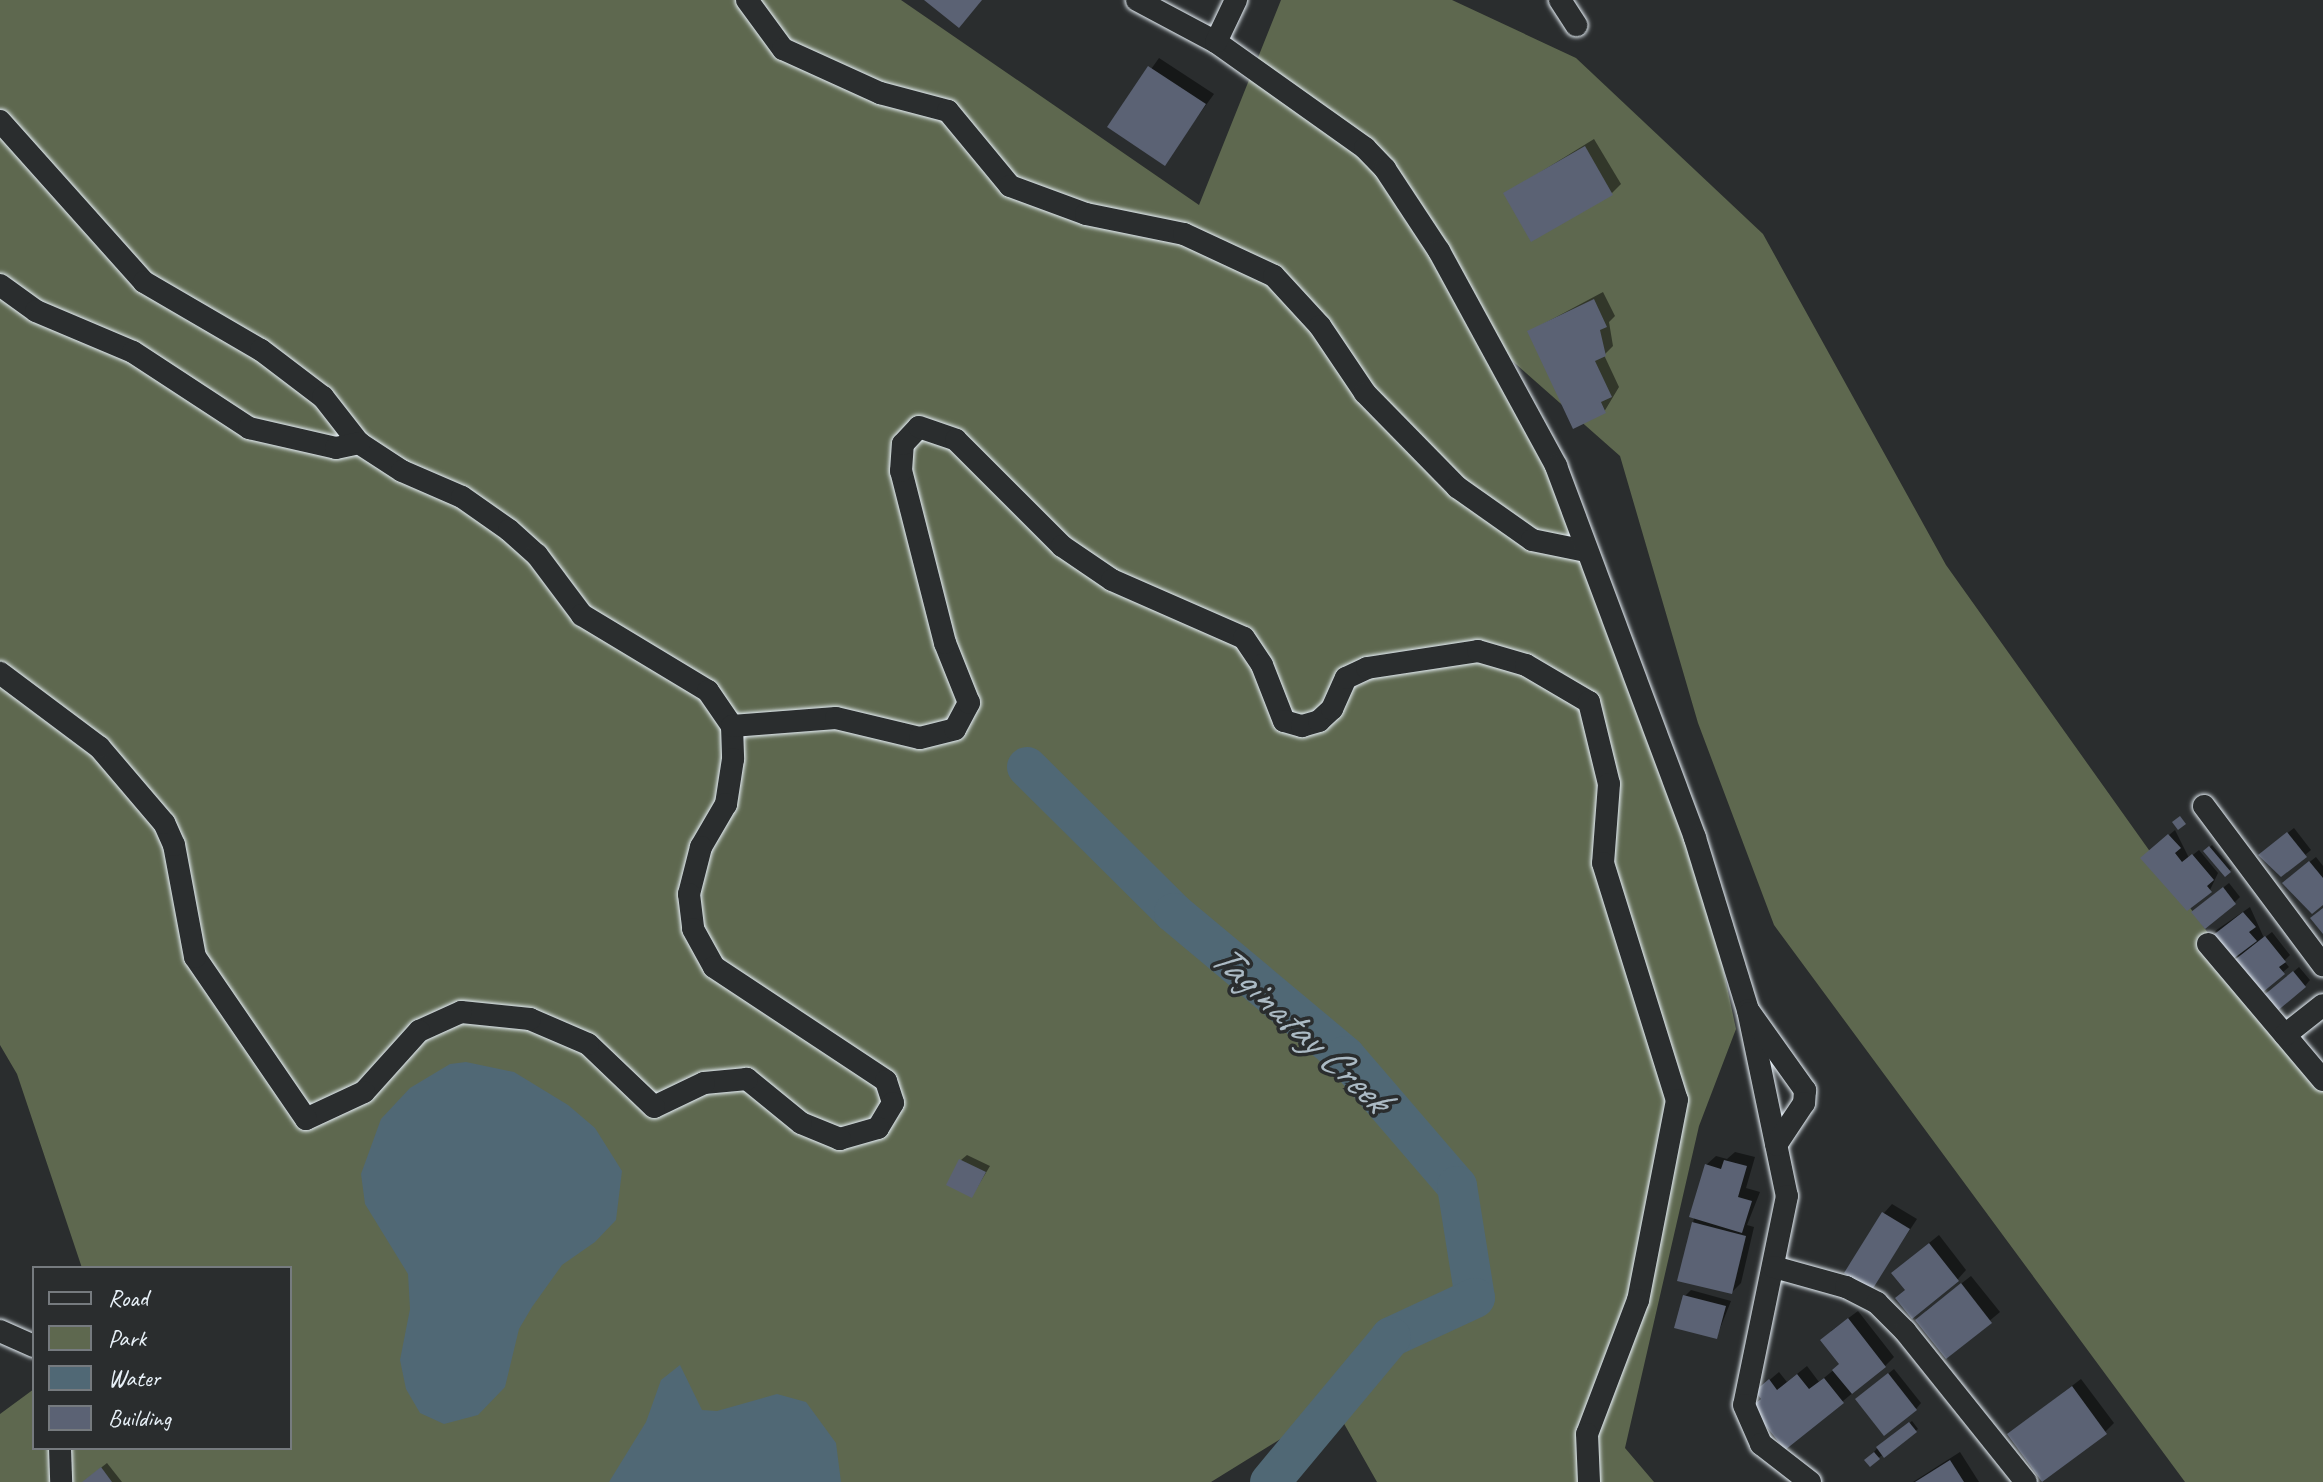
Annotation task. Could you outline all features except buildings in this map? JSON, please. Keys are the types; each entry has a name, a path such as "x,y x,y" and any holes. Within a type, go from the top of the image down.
{"street":[{"path":"747,0 783,49 880,93 948,111 1010,186 1086,214 1184,234 1274,276 1320,326 1365,393 1457,487 1532,540 1586,551"},
{"path":"1137,0 1216,42 1365,148 1410,201 1531,412 1695,838 1748,1010 1787,1196 1744,1405 1761,1444 1810,1482"},
{"path":"1216,42 1236,0"},
{"path":"1560,0 1576,25"},
{"path":"0,121 144,282 273,360 323,397 359,443 402,471 462,497 509,530 537,555 582,615 622,644 676,667 708,691 732,726 726,804 701,847 689,894 693,929 714,967 886,1081 893,1103 878,1128 840,1139 801,1123 747,1079 704,1083 654,1107 588,1044 530,1019 461,1012 419,1031 364,1092 306,1119 195,957 174,845 164,823 99,747 0,673"},
{"path":"0,285 36,311 133,352 249,428 336,448 359,443"},
{"path":"732,726 772,727 836,718 920,738 955,729 969,703 945,643 901,471 903,444 919,427 956,440 1062,546 1112,580 1244,638 1262,665 1284,721 1302,726 1319,721 1332,709 1346,678 1367,668 1478,651 1526,665 1589,702 1609,784 1603,863 1677,1100 1638,1300 1587,1434 1589,1482"},
{"path":"2204,806 2323,965"},
{"path":"2208,944 2323,1080"},
{"path":"2285,1035 2323,1005"},
{"path":"1748,1010 1805,1090 1804,1103 1776,1145"},
{"path":"1774,1267 1846,1287 1877,1303 1905,1331 2026,1482"},
{"path":"0,1331 32,1345"},
{"path":"60,1450 61,1482"}],"green space":[{"path":"0,0 901,0 1199,205 1281,0 1452,0 1576,58 1763,234 1946,565 2228,961 2323,1067 2323,1482 2185,1482 1774,925 1698,723 1620,456 1491,342 1596,585 1688,843 1719,949 1736,1029 1699,1126 1625,1448 1654,1482 1377,1482 1334,1406 1211,1482 0,1482 0,1414 32,1390 32,1450 292,1450 292,1266 81,1266 17,1074 0,1045"}],"water":[{"path":"466,1062 514,1072 568,1105 595,1128 622,1171 616,1220 595,1242 562,1265 532,1307 519,1329 505,1387 478,1415 444,1424 420,1413 406,1389 400,1360 410,1309 408,1274 365,1204 361,1174 381,1119 410,1088 450,1064"},
{"path":"680,1365 702,1410 717,1411 777,1394 806,1402 836,1443 841,1482 609,1482 646,1422 661,1380"}],"waterway":[{"name":"Taginatay Creek","path":"1027,767 1174,913 1345,1056 1457,1186 1475,1298 1391,1337 1270,1482"}]}
